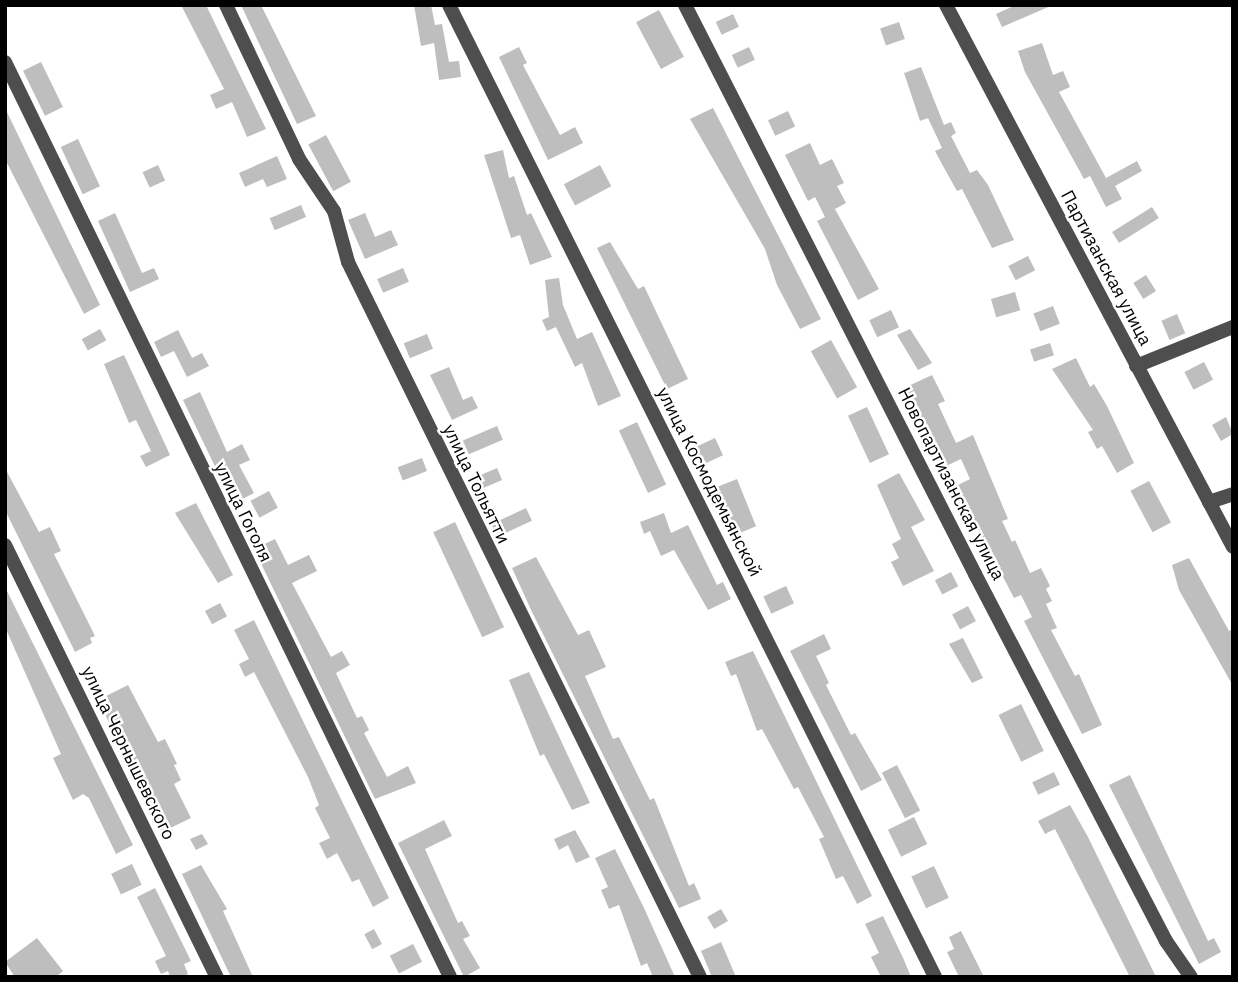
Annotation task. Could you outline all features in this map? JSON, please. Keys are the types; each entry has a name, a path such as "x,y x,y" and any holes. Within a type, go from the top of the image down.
{"street":[{"name":"улица Тольятти","path":"226,5 299,159 334,211 348,262 700,977"},
{"name":"улица Космодемьянской","path":"449,5 935,977"},
{"name":"Новопартизанская улица","path":"685,5 1166,941 1191,977"},
{"name":"Партизанская улица","path":"946,5 1233,547"},
{"name":"улица Гоголя","path":"5,62 450,977"},
{"path":"1136,366 1233,327"},
{"path":"1209,502 1233,494"},
{"name":"улица Чернышевского","path":"5,545 217,977"}],"building":[{"path":"181,5 206,5 266,129 247,137 232,102 216,109 210,95 224,89"},
{"path":"241,5 261,5 316,116 297,124"},
{"path":"414,5 431,5 435,25 442,24 449,62 459,61 461,77 439,80 434,43 421,46"},
{"path":"1016,5 1053,5 1002,27 996,14"},
{"path":"659,10 684,57 661,69 636,22"},
{"path":"733,14 739,27 722,35 716,22"},
{"path":"899,22 905,39 886,46 880,29"},
{"path":"1042,43 1053,75 1063,71 1070,87 1059,92 1106,178 1137,161 1142,171 1115,186 1122,199 1106,207 1090,176 1084,179 1025,72 1018,51"},
{"path":"519,47 527,63 523,65 560,135 575,127 583,143 548,160 499,57"},
{"path":"749,47 755,60 738,68 732,55"},
{"path":"41,62 63,107 45,116 23,71"},
{"path":"921,67 944,125 951,122 956,133 951,136 970,173 977,170 988,185 1014,240 992,248 962,189 957,191 943,166 935,151 942,148 928,118 920,121 904,73"},
{"path":"5,108 100,305 84,314 5,159"},
{"path":"713,108 821,319 800,329 777,285 765,249 690,119"},
{"path":"788,111 795,126 775,136 768,120"},
{"path":"326,135 351,182 333,191 308,144"},
{"path":"78,139 100,186 83,194 61,147"},
{"path":"810,143 820,165 832,159 844,183 837,186 846,203 835,209 879,289 858,300 817,221 825,217 815,197 808,201 785,155"},
{"path":"503,150 509,178 514,176 527,215 531,213 552,257 530,265 520,235 511,238 484,155"},
{"path":"277,156 287,179 267,187 263,179 245,187 239,173"},
{"path":"158,165 165,180 150,188 143,172"},
{"path":"600,165 611,186 575,205 564,184"},
{"path":"301,205 306,217 275,230 270,218"},
{"path":"1152,207 1159,218 1119,243 1112,232"},
{"path":"115,213 142,273 154,268 159,279 130,292 98,221"},
{"path":"365,213 375,237 391,230 398,245 365,259 348,220"},
{"path":"610,242 638,289 644,286 688,379 667,389 597,248"},
{"path":"1028,256 1035,270 1016,280 1008,266"},
{"path":"403,268 409,282 383,293 377,279"},
{"path":"1146,275 1156,291 1143,299 1133,283"},
{"path":"559,278 563,305 577,339 592,332 621,396 598,406 582,363 575,367 556,327 547,331 542,320 549,317 545,280"},
{"path":"1015,292 1020,310 996,317 991,299"},
{"path":"1053,306 1060,324 1040,331 1033,314"},
{"path":"891,310 899,327 877,337 869,320"},
{"path":"1177,314 1185,333 1170,340 1161,321"},
{"path":"100,329 106,340 88,351 82,339"},
{"path":"910,329 932,363 918,370 897,335"},
{"path":"178,330 192,358 202,353 209,366 187,377 174,351 161,357 154,342"},
{"path":"427,334 433,349 410,358 404,343"},
{"path":"831,340 857,387 837,398 811,351"},
{"path":"1050,343 1054,355 1034,362 1030,349"},
{"path":"124,355 170,455 146,467 140,456 151,451 136,420 129,423 104,364"},
{"path":"1076,358 1090,387 1094,384 1107,406 1134,463 1117,473 1102,446 1097,449 1088,432 1093,430 1052,369"},
{"path":"1204,362 1213,380 1193,390 1184,372"},
{"path":"449,367 463,400 472,396 478,408 452,420 430,375"},
{"path":"932,375 945,401 938,404 956,443 973,435 1008,519 1002,521 1012,542 1015,540 1030,573 1041,568 1050,586 1046,589 1052,601 1046,604 1057,628 1051,630 1075,676 1079,674 1102,725 1082,734 1024,621 1032,617 1021,595 1014,598 956,486 970,479 961,459 944,467 904,388"},
{"path":"200,392 227,452 242,444 250,460 239,465 254,493 233,504 183,400"},
{"path":"867,407 889,454 870,463 848,416"},
{"path":"1226,417 1233,434 1221,441 1212,425"},
{"path":"637,422 666,485 648,493 619,430"},
{"path":"497,426 503,440 469,454 463,440"},
{"path":"715,438 723,455 700,466 692,449"},
{"path":"422,458 427,471 403,480 398,467"},
{"path":"5,468 39,532 50,527 61,551 54,554 95,636 90,638 92,643 75,652 5,510"},
{"path":"497,468 502,480 476,491 471,479"},
{"path":"899,473 925,520 911,527 934,571 903,586 891,562 899,558 892,544 901,539 877,485"},
{"path":"737,479 756,526 733,536 714,488"},
{"path":"1149,481 1171,522 1153,532 1130,491"},
{"path":"269,491 278,508 259,518 250,501"},
{"path":"196,503 233,575 218,583 175,513"},
{"path":"526,508 532,521 497,537 492,524"},
{"path":"664,513 671,533 688,525 717,585 723,582 731,599 708,610 674,550 661,556 650,531 644,534 640,522"},
{"path":"455,522 504,627 482,637 433,532"},
{"path":"275,539 288,565 309,555 317,571 292,583 331,657 342,651 350,665 336,673 357,718 362,716 369,730 364,733 387,777 408,766 416,783 375,799 254,549"},
{"path":"536,557 578,635 589,630 606,667 585,676 613,739 619,737 650,800 654,798 689,886 694,883 701,899 679,908 532,612 512,568"},
{"path":"1189,558 1229,631 1233,629 1233,686 1179,590 1172,565"},
{"path":"951,572 958,586 942,594 935,580"},
{"path":"786,586 794,603 771,614 763,597"},
{"path":"5,587 133,845 116,854 89,798 83,794 73,800 53,758 61,754 5,627"},
{"path":"220,603 227,616 212,624 205,611"},
{"path":"968,606 976,621 960,629 952,614"},
{"path":"254,620 389,898 373,907 359,879 352,882 337,853 327,859 319,843 330,838 315,808 319,805 308,777 254,672 245,677 239,664 249,659 234,630"},
{"path":"824,634 831,649 816,656 829,683 826,685 851,735 855,733 882,780 861,791 790,651"},
{"path":"963,638 983,678 972,683 949,644"},
{"path":"753,651 872,896 857,904 843,876 836,879 819,839 824,837 798,787 794,789 762,729 757,731 736,674 731,676 725,662"},
{"path":"529,672 590,803 572,810 544,754 540,756 509,680"},
{"path":"128,685 158,742 165,739 177,764 174,765 181,780 174,784 191,818 162,832 98,700"},
{"path":"1021,704 1044,751 1021,762 999,715"},
{"path":"897,765 920,810 905,818 882,773"},
{"path":"1054,772 1060,785 1038,795 1032,782"},
{"path":"1130,775 1208,941 1214,938 1221,952 1199,964 1109,785"},
{"path":"1070,805 1156,977 1130,977 1055,829 1045,834 1038,821"},
{"path":"914,817 927,844 901,857 888,830"},
{"path":"444,820 452,836 425,849 458,923 462,921 470,936 463,939 480,968 464,977 398,843"},
{"path":"575,830 590,857 576,863 568,845 559,850 554,839"},
{"path":"202,834 208,844 196,850 190,839"},
{"path":"615,849 675,977 653,977 647,963 641,966 619,905 609,909 601,890 608,887 595,858"},
{"path":"132,864 142,885 121,895 111,874"},
{"path":"201,865 227,909 223,911 253,977 231,977 182,874"},
{"path":"934,866 949,898 926,908 911,877"},
{"path":"155,888 191,961 184,964 188,974 181,977 170,977 168,971 161,974 155,961 166,956 137,897"},
{"path":"721,909 728,921 714,929 707,917"},
{"path":"883,916 911,977 881,977 871,957 879,953 865,924"},
{"path":"374,929 382,944 372,949 364,934"},
{"path":"961,931 984,977 959,977 947,952 954,949 949,937"},
{"path":"37,938 63,971 56,977 15,977 5,962"},
{"path":"721,942 736,977 712,977 701,951"},
{"path":"413,944 422,962 399,974 390,956"}]}
